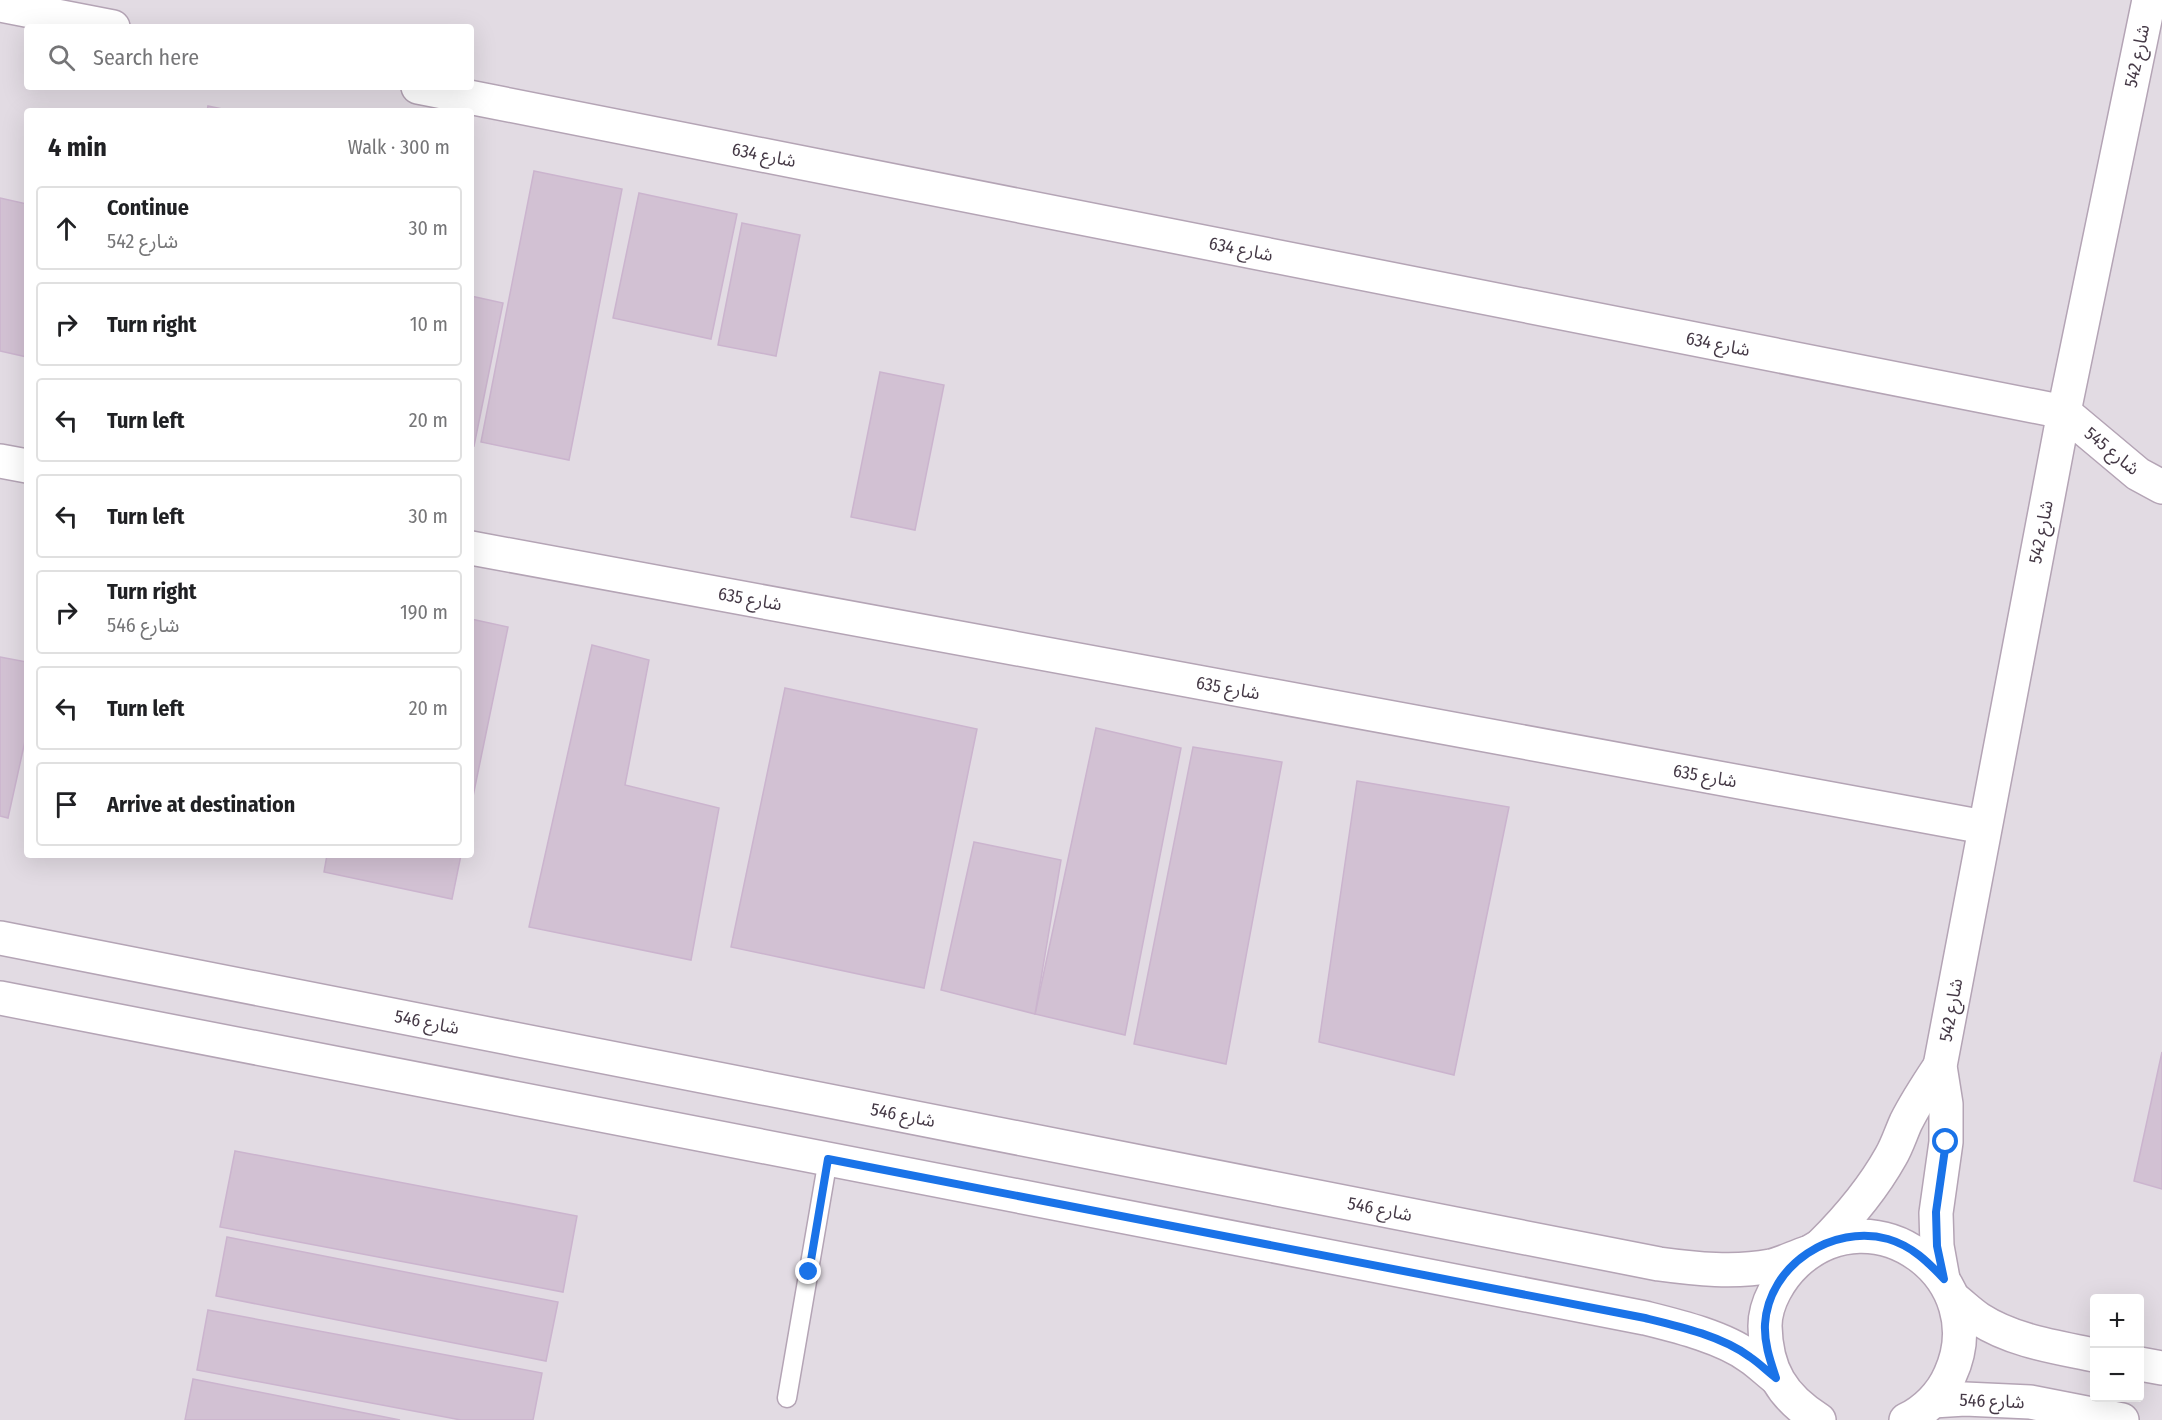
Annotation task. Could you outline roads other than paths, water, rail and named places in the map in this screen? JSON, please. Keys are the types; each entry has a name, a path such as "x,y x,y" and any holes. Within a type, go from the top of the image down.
{"street":[{"name":"شارع 542","path":"1933,1401 1946,1384 1956,1364 1960,1342 1959,1320 1937,1246 1936,1212 1946,1142 1946,1104 1940,1066 2064,412 2149,0"},
{"path":"0,5 98,24"},
{"name":"شارع 634","path":"433,90 2064,412"},
{"name":"شارع 545","path":"2064,412 2138,474 2162,487"},
{"path":"0,461 24,465"},
{"name":"شارع 635","path":"474,549 1984,827"},
{"name":"شارع 546","path":"0,938 1659,1264 1696,1269 1772,1266 1844,1237 1867,1236 1889,1240 1910,1248 1928,1262 1949,1289"},
{"path":"0,998 1645,1318 1681,1327 1749,1356 1782,1397 1819,1420"},
{"name":"شارع 542","path":"1782,1397 1767,1351 1765,1323 1772,1296 1787,1271 1850,1217 1873,1187 1893,1154 1916,1104 1940,1066"},
{"path":"1949,1289 1980,1320 2012,1335 2045,1345 2090,1354"},
{"path":"2144,1365 2162,1368"},
{"name":"شارع 546","path":"1933,1401 1976,1399 2030,1402 2122,1420"},
{"path":"1906,1420 1915,1416 1933,1401"}],"lane":[{"path":"787,1398 828,1159"}]}
